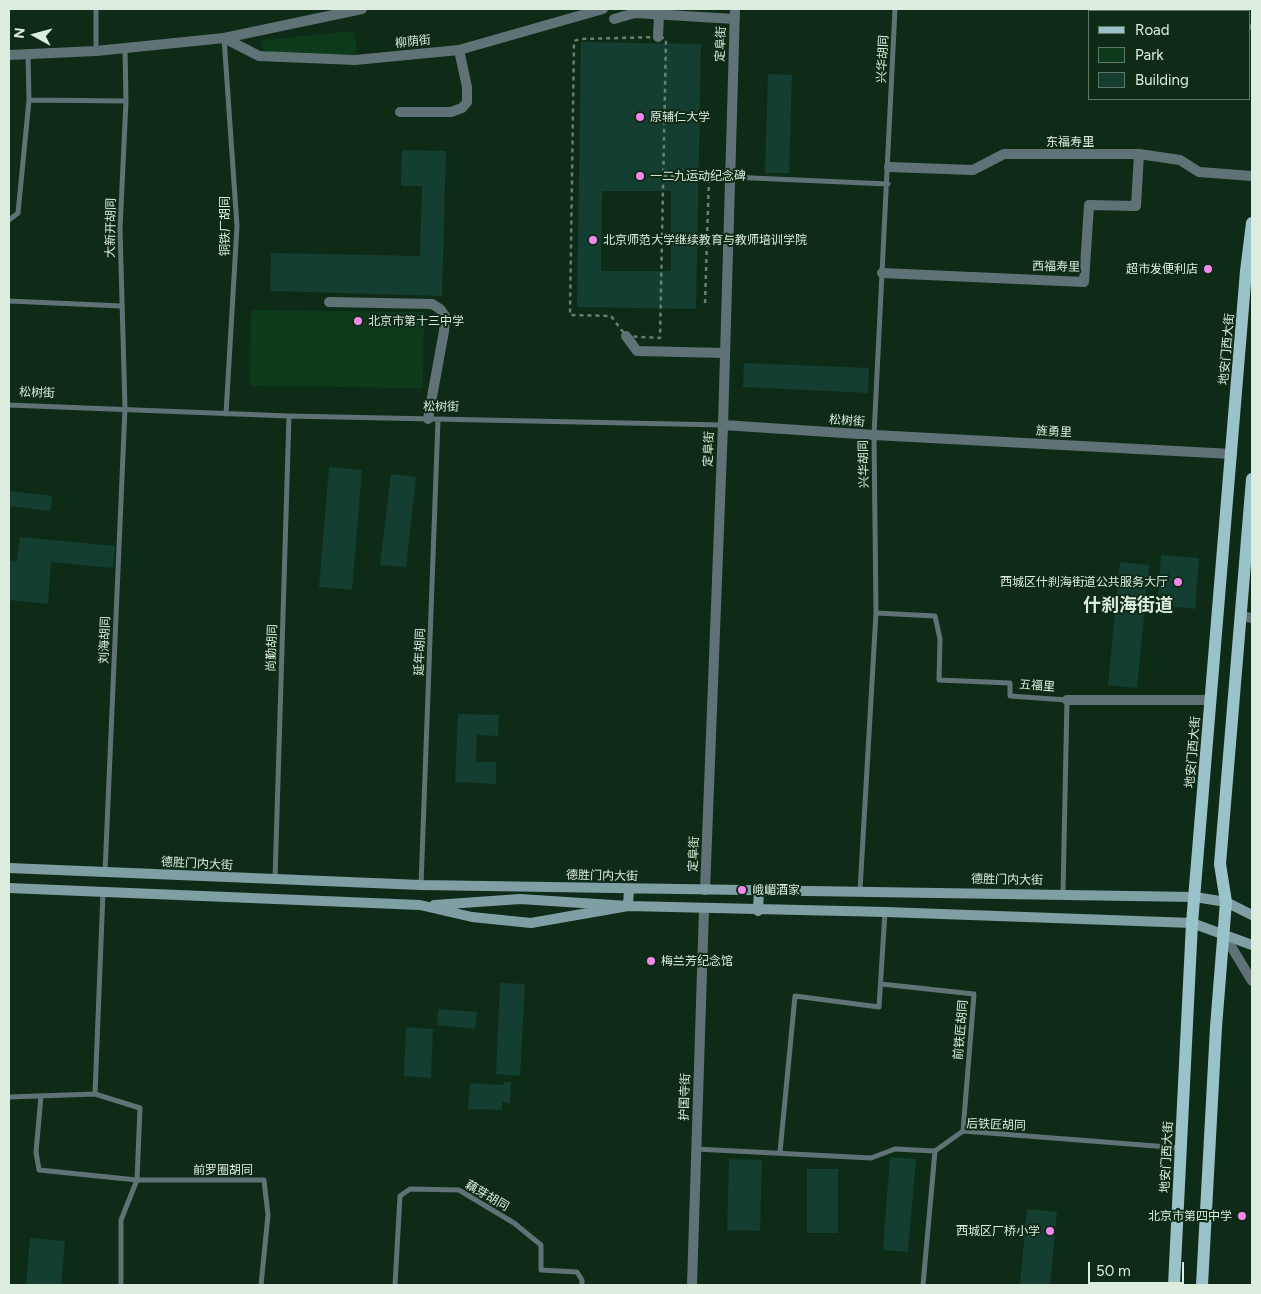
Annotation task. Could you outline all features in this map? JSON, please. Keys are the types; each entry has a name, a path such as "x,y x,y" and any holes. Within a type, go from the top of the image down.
{"main road":[{"name":"地安门西大街","path":"1174,1285 1192,922 1252,223"},
{"path":"1202,1285 1226,902 1220,864 1246,617 1252,479"},
{"name":"德胜门内大街","path":"9,868 421,885 705,890 860,890 1194,897 1226,902 1252,915"},
{"path":"103,892 105,872"},
{"path":"9,888 420,905 520,899 628,906 758,911 886,912 1192,922 1252,945"},
{"path":"628,906 629,889"},
{"path":"704,909 705,890"},
{"path":"758,911 759,890"},
{"path":"420,905 472,917 531,923 628,906"}],"street":[{"path":"9,55 96,51 224,38 362,9"},
{"name":"柳荫街","path":"224,38 259,56 355,60 460,50 603,9"},
{"path":"614,19 635,13 659,15 735,14"},
{"name":"定阜街","path":"705,890 723,424 735,14"},
{"path":"658,37 659,15"},
{"path":"400,112 451,112 462,108 467,102 467,87 460,50"},
{"name":"东福寿里","path":"888,166 973,170 1004,154 1139,154 1180,160 1199,172 1252,176"},
{"name":"西福寿里","path":"882,273 1084,282 1089,205 1136,206 1139,154"},
{"path":"329,302 432,304 440,309 444,316 444,331 433,420"},
{"path":"626,336 637,352 725,353"},
{"name":"松树街","path":"723,424 874,435"},
{"name":"旌勇里","path":"874,435 1232,454"},
{"name":"五福里","path":"1067,700 1211,700"},
{"name":"护国寺街","path":"692,1285 704,909"},
{"path":"1223,933 1252,981"}],"lane":[{"path":"96,9 96,51"},
{"name":"兴华胡同","path":"860,890 876,613 874,435 896,9"},
{"name":"铜铁厂胡同","path":"224,38 237,226 226,414"},
{"name":"大新开胡同","path":"124,408 120,229 126,100 125,48"},
{"path":"9,220 18,213 29,100 28,54"},
{"path":"29,100 126,100"},
{"path":"730,178 888,184"},
{"path":"9,301 122,306"},
{"name":"松树街","path":"9,405 433,420 723,424"},
{"name":"刘海胡同","path":"105,872 124,408"},
{"name":"尚勤胡同","path":"275,880 289,416"},
{"name":"延年胡同","path":"421,885 433,420"},
{"name":"五福里","path":"876,613 935,616 940,639 939,680 1010,683 1010,696 1067,700"},
{"path":"1063,894 1067,700"},
{"path":"95,1094 103,892"},
{"path":"780,1152 796,996 879,1008 886,912"},
{"name":"前铁匠胡同","path":"881,984 974,994 963,1131"},
{"path":"9,1097 95,1094 140,1108 137,1180 120,1220 121,1285"},
{"path":"41,1096 36,1152 39,1170 137,1180"},
{"name":"后铁匠胡同","path":"935,1151 963,1131 1182,1148"},
{"path":"696,1149 871,1158 895,1149 935,1151 923,1285"},
{"name":"前罗圈胡同","path":"137,1180 264,1180 268,1215 261,1285"},
{"name":"藕芽胡同","path":"395,1285 400,1196 410,1189 459,1190 514,1223 541,1245 541,1270 577,1272 582,1280 582,1285"}],"path":[{"path":"658,37 666,39 660,338 626,336 611,316 570,315 574,41 580,39 658,37"},
{"path":"663,176 730,178"},
{"path":"705,303 709,177"}],"green space":[{"path":"354,31 357,54 277,54 264,50 260,44 263,40"},
{"path":"251,310 424,312 423,388 250,386"}],"building":[{"name":"原辅仁大学","path":"581,42 701,44 696,309 577,307","holes":["602,191 671,191 671,271 601,271"]},
{"path":"768,74 792,75 789,173 765,173"},
{"path":"402,150 446,151 442,296 270,291 271,253 420,256 422,186 401,186"},
{"path":"744,363 869,368 868,393 743,387"},
{"path":"329,467 362,470 352,590 319,587"},
{"path":"391,474 416,477 406,567 380,565"},
{"path":"9,491 52,496 50,511 9,506"},
{"path":"20,537 115,546 113,568 51,562 48,604 9,600 9,560 17,561"},
{"name":"西城区什刹海街道公共服务大厅","path":"1161,555 1199,558 1195,609 1157,605"},
{"path":"1120,562 1149,565 1137,688 1108,685"},
{"path":"458,714 499,715 498,736 477,735 476,762 496,762 496,784 455,782"},
{"path":"500,983 525,984 520,1076 496,1074"},
{"path":"438,1009 477,1012 475,1029 437,1025"},
{"path":"406,1027 433,1029 431,1078 404,1076"},
{"path":"504,1082 511,1082 510,1103 502,1102 502,1110 468,1109 470,1083 503,1085"},
{"path":"890,1157 916,1159 908,1252 883,1250"},
{"path":"729,1159 762,1160 760,1231 727,1230"},
{"path":"807,1169 838,1169 838,1233 807,1233"},
{"path":"1027,1209 1057,1212 1050,1285 1020,1285"},
{"path":"30,1238 65,1241 61,1285 26,1285"}],"place":[{"name":"原辅仁大学","path":"640,117"},
{"name":"一二九运动纪念碑","path":"640,176"},
{"name":"北京师范大学继续教育与教师培训学院","path":"593,240"},
{"name":"超市发便利店","path":"1208,269"},
{"name":"北京市第十三中学","path":"358,321"},
{"name":"西城区什刹海街道公共服务大厅","path":"1178,582"},
{"name":"峨嵋酒家","path":"742,890"},
{"name":"梅兰芳纪念馆","path":"651,961"},
{"name":"北京市第四中学","path":"1242,1216"},
{"name":"西城区厂桥小学","path":"1050,1231"}],"district":[{"name":"什刹海街道","path":"1128,606"}]}
